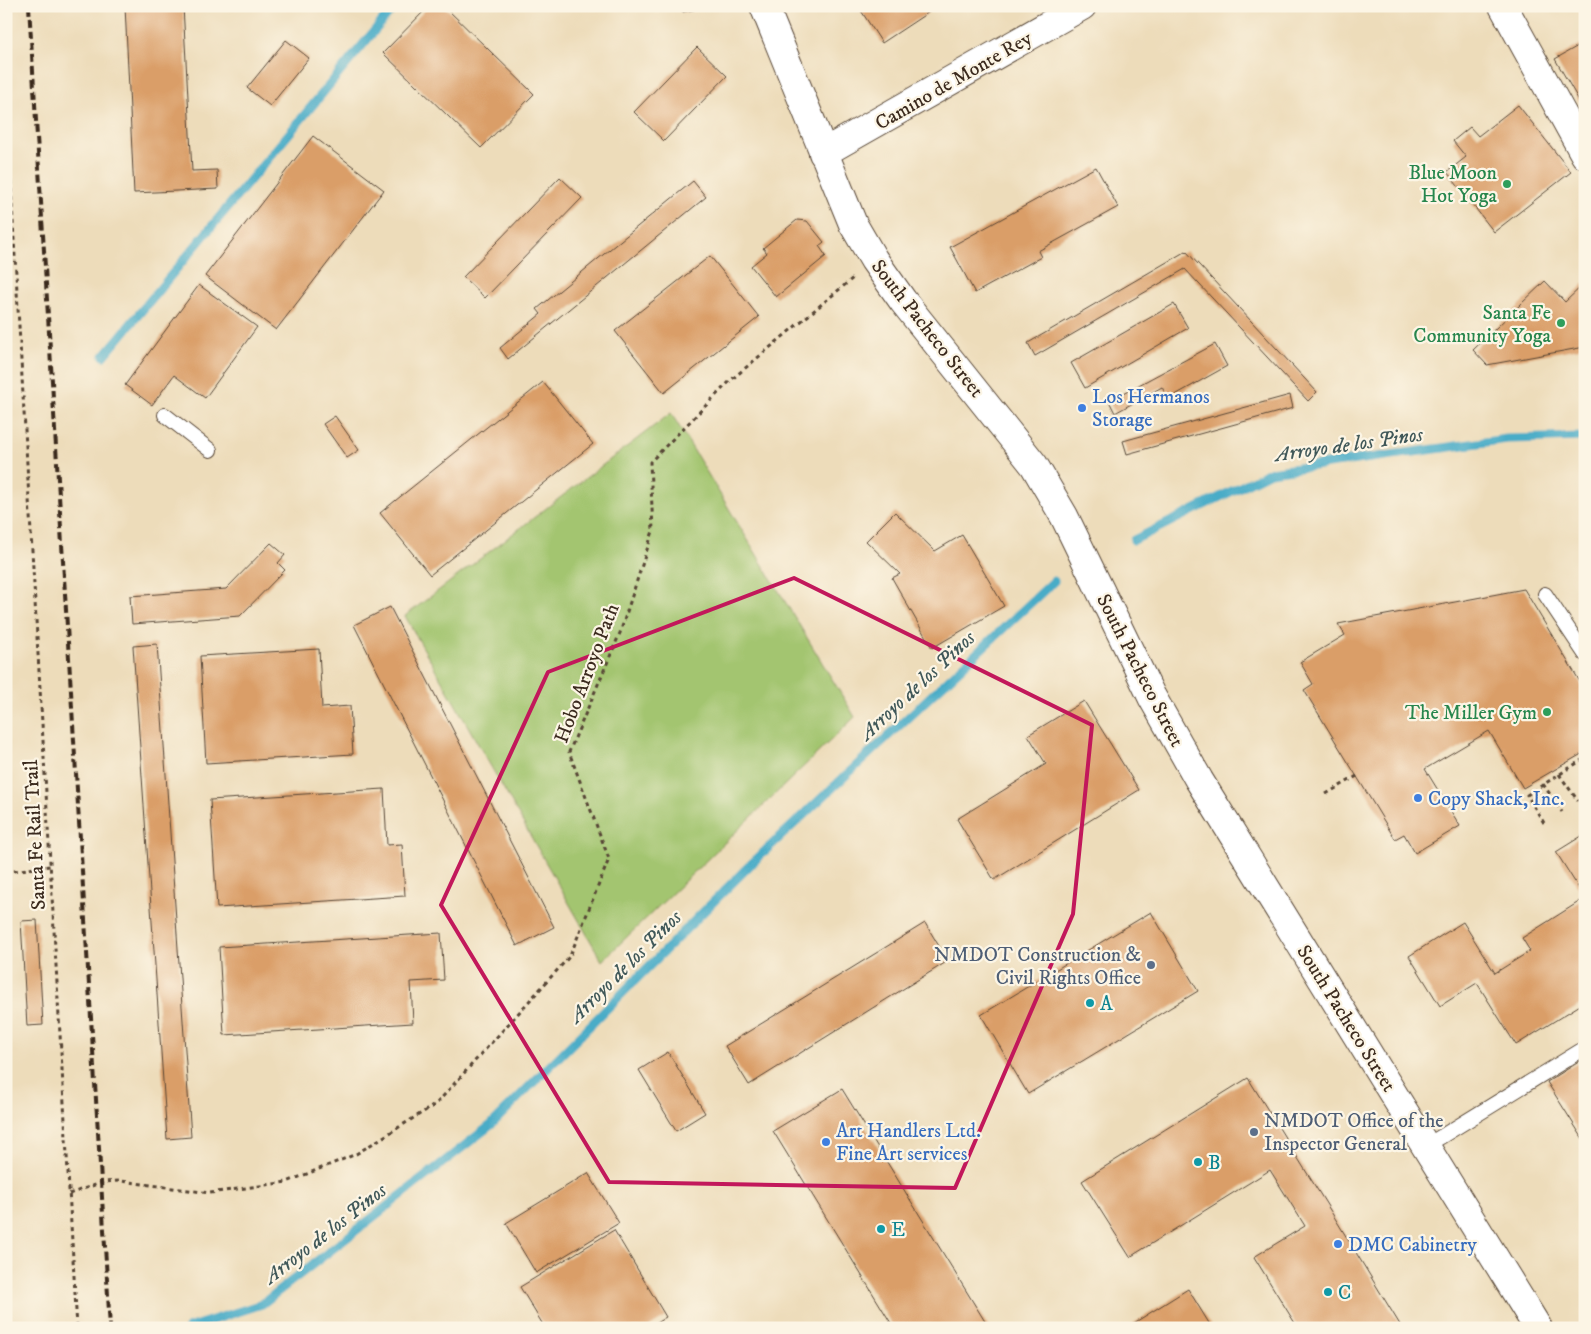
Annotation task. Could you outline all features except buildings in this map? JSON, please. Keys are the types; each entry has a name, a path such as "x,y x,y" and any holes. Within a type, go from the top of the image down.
{"street":[{"name":"South Pacheco Street","path":"764,6 854,224 874,260 903,301 1034,465 1064,516 1152,697 1199,780 1538,1328"},
{"name":"Camino de Monte Rey","path":"824,153 1082,6"},
{"path":"1504,6 1585,155"}],"lane":[{"path":"165,416 210,450"},
{"path":"1545,594 1585,654"},
{"path":"1426,1146 1585,1048"}],"path":[{"name":"Santa Fe Rail Trail","path":"6,101 77,1328"},
{"name":"Hobo Arroyo Path","path":"69,1194 102,1182 121,1181 210,1193 277,1184 287,1182 356,1154 436,1104 570,956 609,858 569,752 620,633 653,530 650,462 731,380 874,260"},
{"path":"1544,823 1527,795 1585,758"},
{"path":"1559,774 1578,801"},
{"path":"1326,794 1356,776"},
{"path":"1543,784 1562,812"},
{"path":"6,872 50,866"}],"highlighted area":[{"path":"794,578 1092,725 1073,914 955,1188 609,1182 441,905 548,672"}],"green space":[{"path":"671,413 855,717 602,961 405,616"}],"waterway":[{"path":"104,356 395,6"},
{"name":"Arroyo de los Pinos","path":"1134,540 1270,472 1507,439 1585,437"},
{"name":"Arroyo de los Pinos","path":"188,1328 262,1304 491,1125 749,866 1054,581"}],"railway":[{"path":"29,6 110,1328"}],"place":[{"name":"Blue Moon Hot Yoga","path":"1507,184"},
{"name":"Santa Fe Community Yoga","path":"1561,323"},
{"name":"Los Hermanos Storage","path":"1082,408"},
{"name":"The Miller Gym","path":"1547,712"},
{"name":"Copy Shack, Inc.","path":"1418,798"},
{"name":"NMDOT Construction & Civil Rights Office","path":"1151,965"},
{"name":"A","path":"1090,1003"},
{"name":"NMDOT Office of the Inspector General","path":"1254,1132"},
{"name":"Art Handlers Ltd. Fine Art services","path":"826,1142"},
{"name":"B","path":"1198,1162"},
{"name":"E","path":"881,1229"},
{"name":"DMC Cabinetry","path":"1338,1244"},
{"name":"C","path":"1328,1292"}]}
